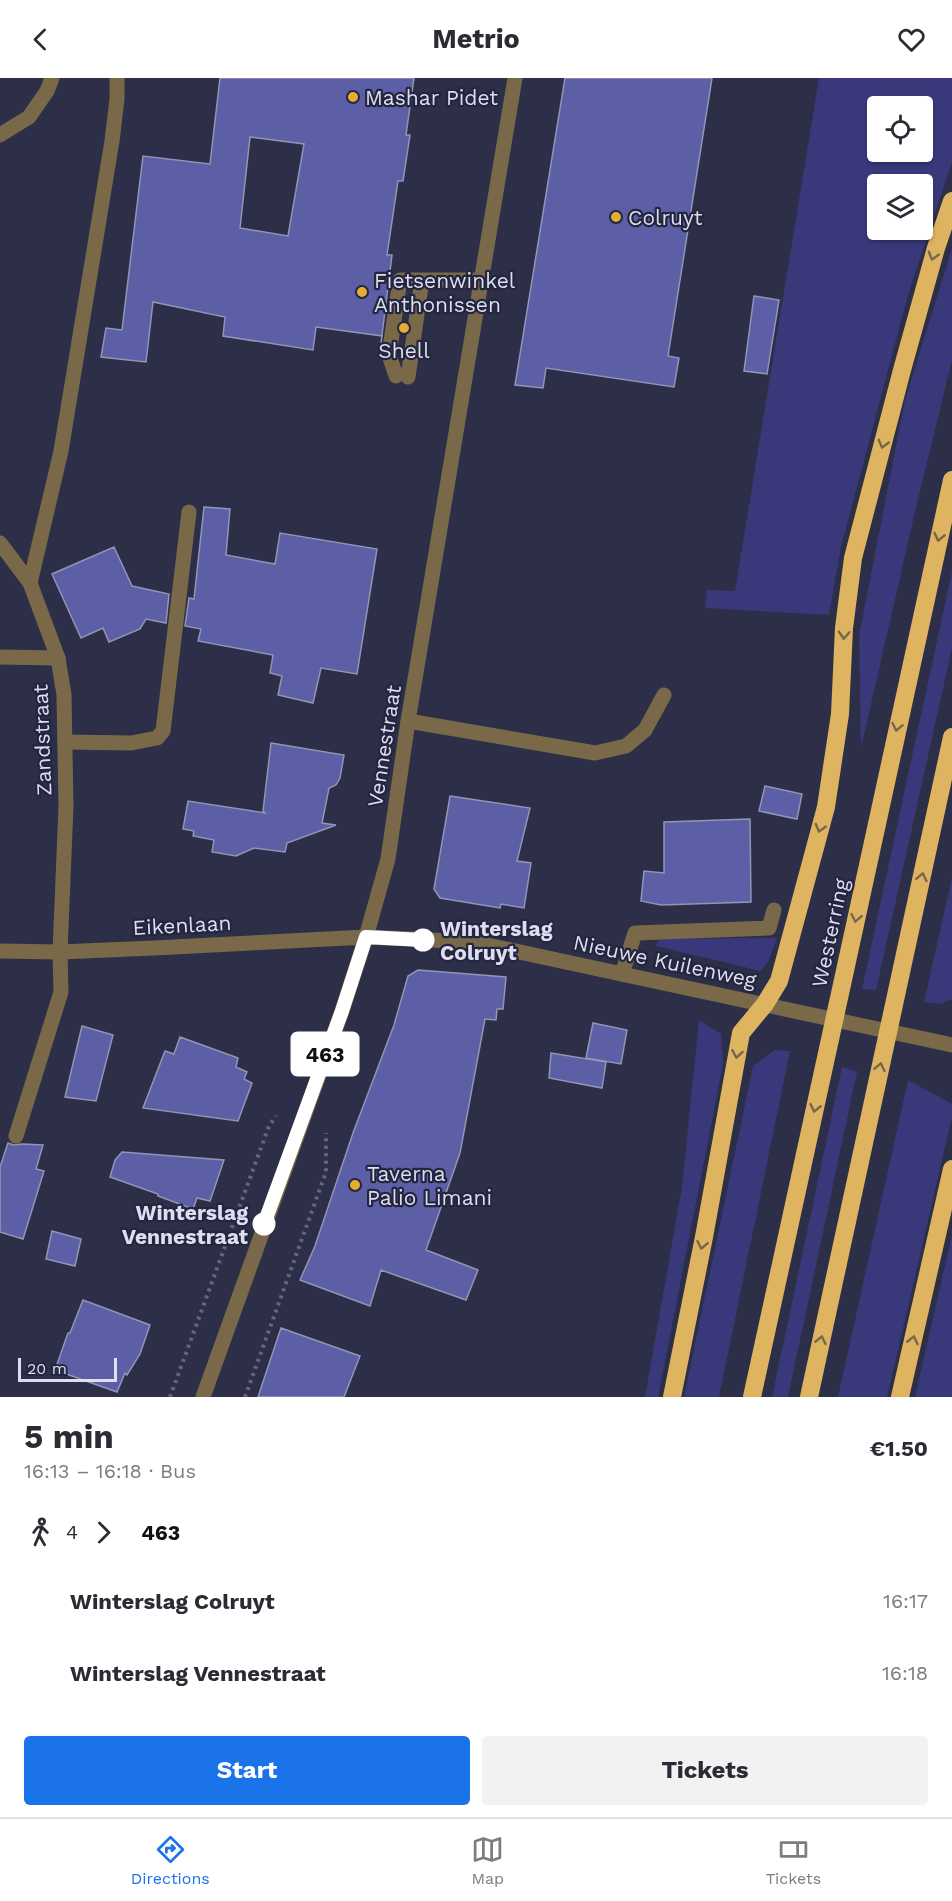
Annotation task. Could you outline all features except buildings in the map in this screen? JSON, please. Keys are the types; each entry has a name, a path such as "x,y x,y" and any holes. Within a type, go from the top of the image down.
{"highway":[{"path":"672,1397 741,1033 765,1004 779,981 826,807 840,714 844,628 853,558 917,315 952,201"},
{"name":"Westerring","path":"752,1397 952,480"},
{"path":"809,1397 952,737"},
{"path":"900,1397 952,1169"}],"street":[{"path":"0,135 29,117 47,91 52,78"},
{"path":"30,583 61,451 112,141 117,78"},
{"name":"Vennestraat","path":"203,1397 342,1011 388,858 408,721 515,78"},
{"path":"422,280 402,376 389,355 400,280 422,280 481,280"},
{"path":"65,742 131,743 157,738 163,731 189,512"},
{"name":"Zandstraat","path":"0,543 30,583 58,658 64,696 66,806 60,952 61,992 16,1136"},
{"path":"0,657 58,658"},
{"path":"408,721 595,753 626,746 645,730 664,696"},
{"path":"622,974 635,933 769,928 774,910"},
{"name":"Nieuwe Kuilenweg","path":"366,937 473,942 952,1045"},
{"name":"Eikenlaan","path":"0,951 60,952 366,937"}],"path":[{"path":"245,1397 326,1172 326,1127"}],"shaded area":[{"path":"819,78 952,78 952,162 933,219 933,174 867,174 867,240 926,240 908,295 841,547 829,615 705,608 707,590 735,591"},
{"path":"952,249 952,360 861,748 859,636 905,400"},
{"path":"952,571 952,648 876,990 862,989"},
{"path":"952,878 952,999 940,1004 924,1002"},
{"path":"777,938 769,960 761,971 656,946 659,939"},
{"path":"699,1020 721,1034 723,1064 658,1397 645,1397 682,1187"},
{"path":"775,1050 790,1051 719,1397 684,1397 753,1066"},
{"path":"842,1067 857,1072 788,1397 772,1397"},
{"path":"908,1080 952,1104 952,1117 887,1397 838,1397"},
{"path":"952,1235 952,1397 915,1397"}],"bus line":[{"name":"463","path":"264,1224 342,1011 366,937 423,940"}],"place":[{"name":"Mashar Pidet","path":"353,97"},
{"name":"Colruyt","path":"616,217"},
{"name":"Fietsenwinkel Anthonissen","path":"362,292"},
{"name":"Shell","path":"404,328"},
{"name":"Winterslag Colruyt","path":"423,940"},
{"name":"Taverna Palio Limani","path":"355,1185"},
{"name":"Winterslag Vennestraat","path":"264,1224"}]}
